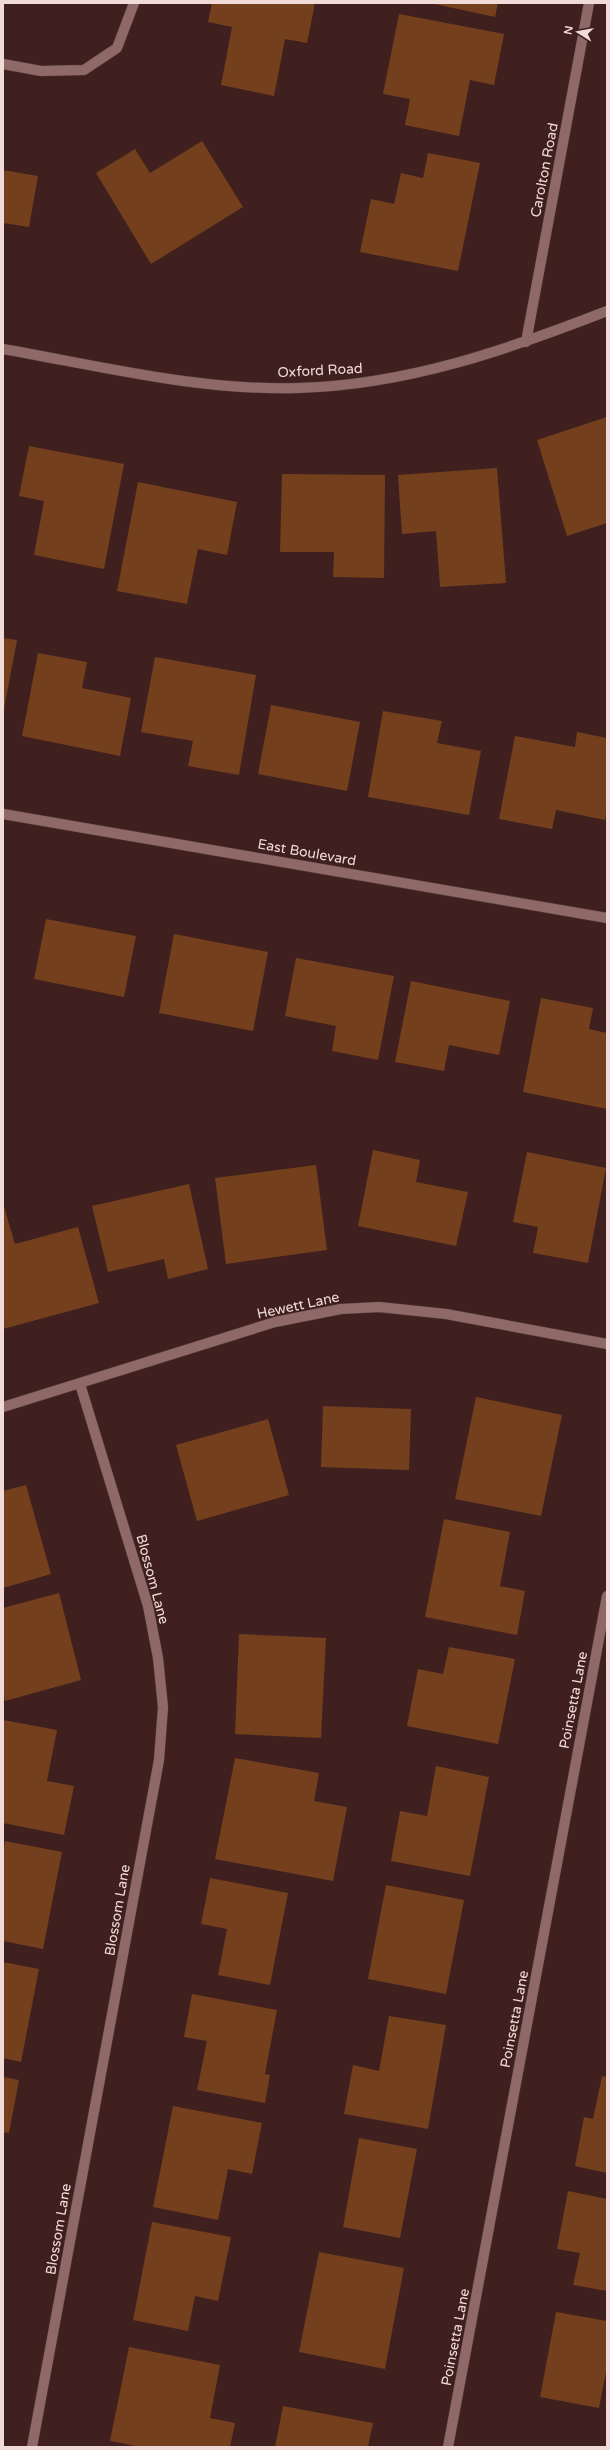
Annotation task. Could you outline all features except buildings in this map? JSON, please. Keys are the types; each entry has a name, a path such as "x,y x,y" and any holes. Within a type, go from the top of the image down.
{"street":[{"path":"3,64 41,71 84,70 117,48 134,3"},
{"name":"Carolton Road","path":"526,342 589,3"},
{"name":"Oxford Road","path":"3,349 148,375 229,386 298,388 375,381 447,367 526,342 607,311"},
{"name":"East Boulevard","path":"3,814 607,918"},
{"name":"Hewett Lane","path":"3,1407 275,1322 341,1309 379,1307 446,1314 607,1344"},
{"name":"Blossom Lane","path":"32,2447 159,1760 163,1706 158,1658 148,1606 80,1384"},
{"name":"Poinsetta Lane","path":"448,2447 607,1596"}]}
